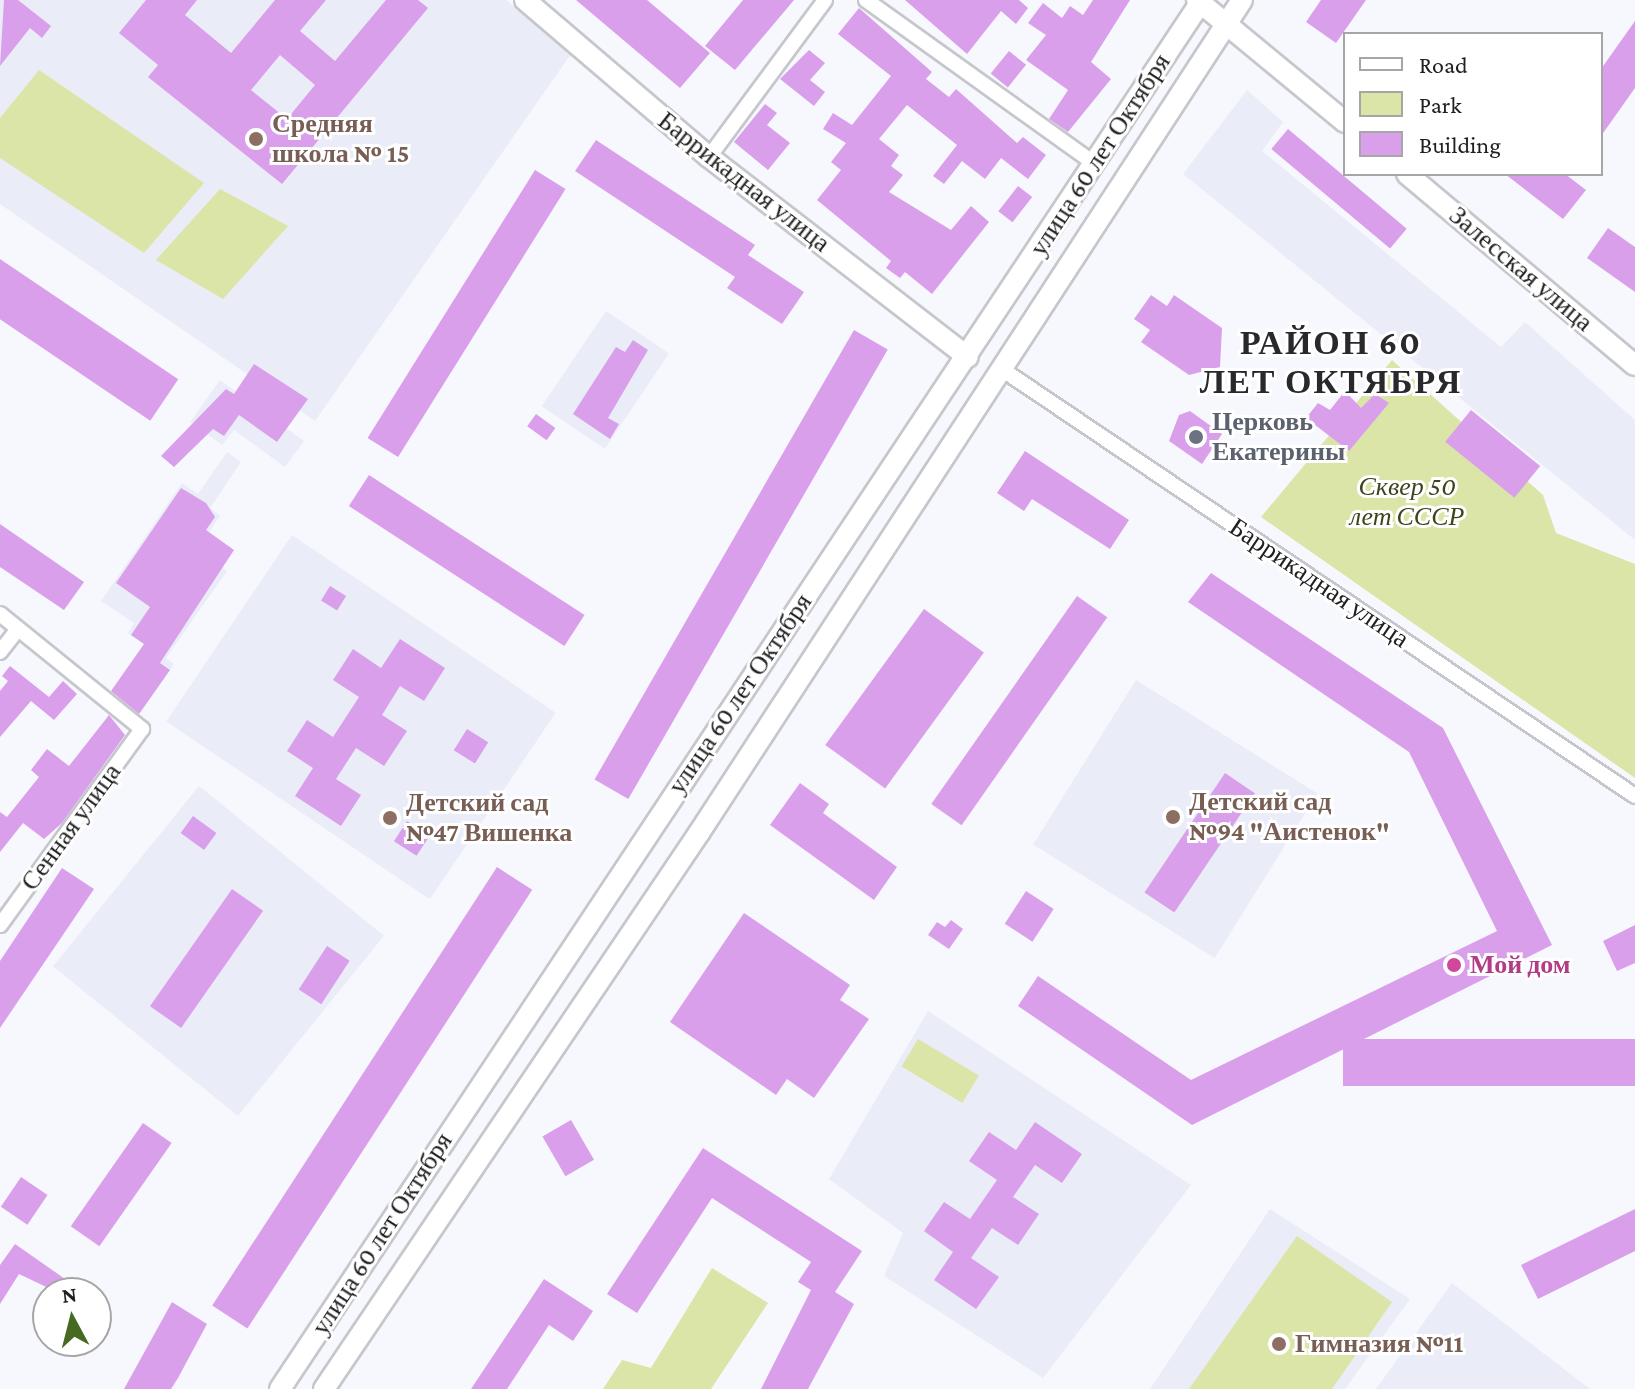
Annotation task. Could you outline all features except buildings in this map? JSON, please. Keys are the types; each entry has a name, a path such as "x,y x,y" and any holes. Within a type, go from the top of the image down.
{"main road":[{"name":"Баррикадная улица","path":"525,0 709,157 968,357"},
{"name":"улица 60 лет Октября","path":"324,1389 1003,370 1242,0"},
{"name":"улица 60 лет Октября","path":"280,1389 968,357 1200,1"},
{"path":"1200,1 1343,120"},
{"name":"Залесская улица","path":"1409,176 1635,365"},
{"path":"365,1261 395,1282"}],"street":[{"path":"709,157 825,0"},
{"path":"866,0 1095,164"},
{"name":"Баррикадная улица","path":"1003,370 1635,796"},
{"path":"0,614 18,629 0,652"},
{"name":"Сенная улица","path":"0,925 142,729 18,629"}],"shaded area":[{"name":"Средняя школа № 15","path":"0,0 506,0 571,54 315,421 0,204"},
{"path":"1247,90 1283,122 1262,151 1501,347 1525,322 1635,420 1635,540 1183,174"},
{"path":"606,311 669,353 605,449 542,406"},
{"path":"220,380 304,441 285,467 234,430 222,445 190,422"},
{"path":"227,452 241,462 210,508 220,516 197,550 227,571 166,658 174,664 141,712 112,692 145,645 128,633 134,623 101,601 182,483 198,494"},
{"name":"Детский сад №47 Вишенка","path":"292,535 556,713 430,899 166,722"},
{"name":"Детский сад №94 \"Аистенок\"","path":"1136,680 1317,793 1215,958 1033,845"},
{"path":"199,786 384,936 238,1116 53,966"},
{"path":"928,1011 1191,1185 1043,1378 884,1276 903,1233 829,1179"},
{"name":"Гимназия №11","path":"1270,1209 1410,1299 1345,1389 1150,1389"},
{"path":"1452,1283 1590,1389 1376,1389"}],"green space":[{"path":"39,70 204,183 144,253 0,158 0,118"},
{"path":"220,189 288,226 223,299 156,260"},
{"name":"Сквер 50 лет СССР","path":"1392,360 1543,495 1556,533 1635,564 1635,778 1261,517"},
{"path":"918,1039 979,1076 962,1103 902,1066"},
{"name":"Гимназия №11","path":"1297,1236 1392,1302 1332,1389 1189,1389"},
{"path":"712,1268 768,1303 711,1389 603,1389 622,1360 651,1368"}],"place":[{"name":"Средняя школа № 15","path":"256,139"},
{"name":"Церковь Екатерины","path":"1196,437"},
{"name":"Детский сад №94 \"Аистенок\"","path":"1173,817"},
{"name":"Детский сад №47 Вишенка","path":"390,818"},
{"name":"Мой дом","path":"1454,965"},
{"name":"Гимназия №11","path":"1279,1344"}],"district":[{"name":"РАЙОН 60 ЛЕТ ОКТЯБРЯ","path":"1331,362"}]}
